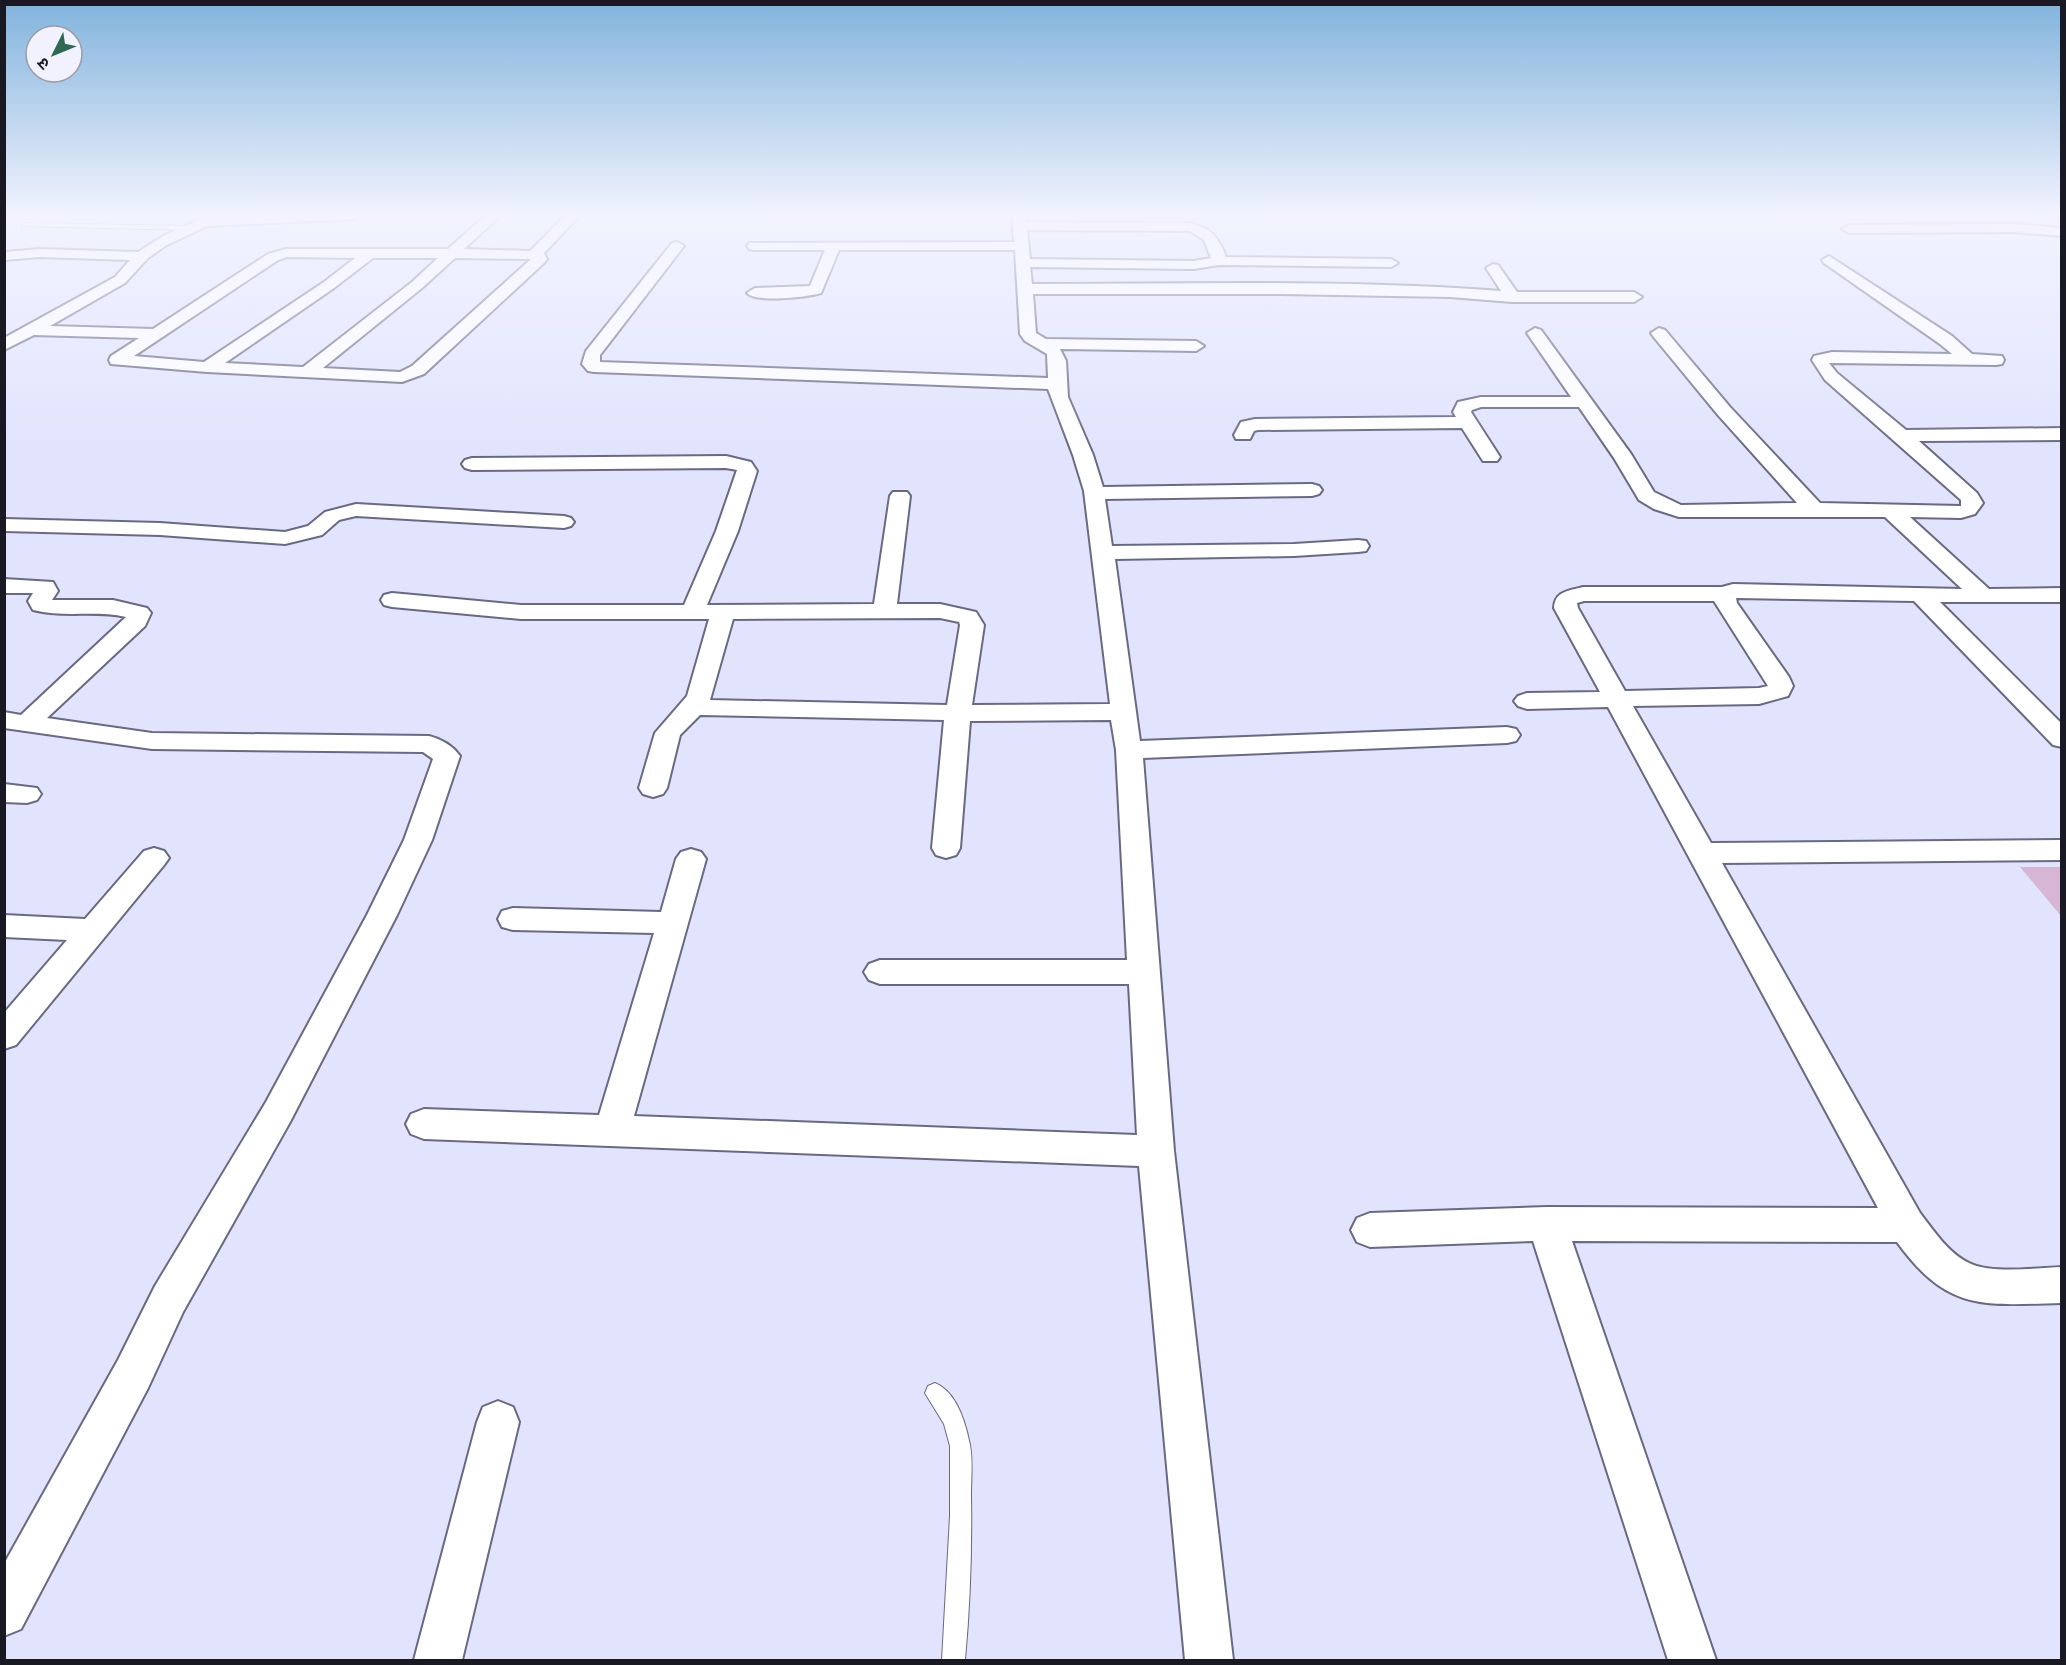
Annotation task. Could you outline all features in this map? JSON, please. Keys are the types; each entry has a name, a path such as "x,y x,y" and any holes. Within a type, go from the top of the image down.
{"street":[{"path":"4,345 98,293"},
{"path":"220,293 117,360 393,377 411,374 501,293"},
{"path":"207,367 316,293"},
{"path":"307,372 407,293"},
{"path":"640,293 592,356 591,364 594,366 1056,384"},
{"path":"755,293 799,293"},
{"path":"1025,293 1028,334 1030,338 1056,356 1056,384 1095,493 1096,516 1104,553 1129,750 1156,1151 1209,1660"},
{"path":"1459,293 1512,297 1634,297"},
{"path":"1509,293 1512,297"},
{"path":"1877,293 1946,340 1968,360"},
{"path":"32,330 155,334"},
{"path":"1535,333 1624,458 1646,496 1661,505 1691,512 1814,509 1961,512 1972,507 1973,503 1903,436 1834,379 1820,360 1832,357 1996,360"},
{"path":"1659,333 1724,411 1814,509"},
{"path":"1043,345 1196,346"},
{"path":"1490,457 1467,422 1461,408 1473,403 1583,402"},
{"path":"1242,435 1244,428 1258,424 1467,422"},
{"path":"1903,436 2061,434"},
{"path":"472,464 726,462 744,466 747,471 726,531 693,611"},
{"path":"1095,493 1312,490"},
{"path":"885,610 900,496"},
{"path":"4,525 160,529 285,538 315,531 332,516 356,510 564,522"},
{"path":"1891,511 1983,596"},
{"path":"1104,553 1294,550 1358,546"},
{"path":"4,586 45,587 47,591 39,601 41,605 50,607 113,607 140,613 137,621 16,721"},
{"path":"2061,595 1983,596 1745,590 1725,594 1602,593 1572,596 1566,599 1566,608 1907,1225 1926,1251 1960,1279 1986,1285 2061,1285"},
{"path":"1527,701 1759,696 1779,691 1781,686 1777,677 1726,603 1725,594"},
{"path":"1919,594 2061,739"},
{"path":"392,600 521,612 885,610 940,611 968,617 972,625 958,713 946,848"},
{"path":"653,788 668,733 693,707 700,696 723,612"},
{"path":"693,707 958,713 1123,712"},
{"path":"4,1612 133,1374 169,1299 278,1112 382,915 418,840 447,756 429,744 152,741 16,721"},
{"path":"1129,750 1507,735"},
{"path":"1702,853 2061,850"},
{"path":"4,1036 154,858"},
{"path":"613,1129 691,859"},
{"path":"513,919 671,923"},
{"path":"4,926 92,930"},
{"path":"880,972 1144,972"},
{"path":"424,1124 613,1129 864,1142 1156,1151"},
{"path":"1370,1230 1547,1224 1907,1225"},
{"path":"1547,1224 1692,1660"},
{"path":"438,1660 498,1422"}],"lane":[{"path":"935,1393 946,1406 954,1422 960,1446 961,1516 954,1660"}],"shaded area":[{"path":"2020,867 2061,867 2061,916"}]}
